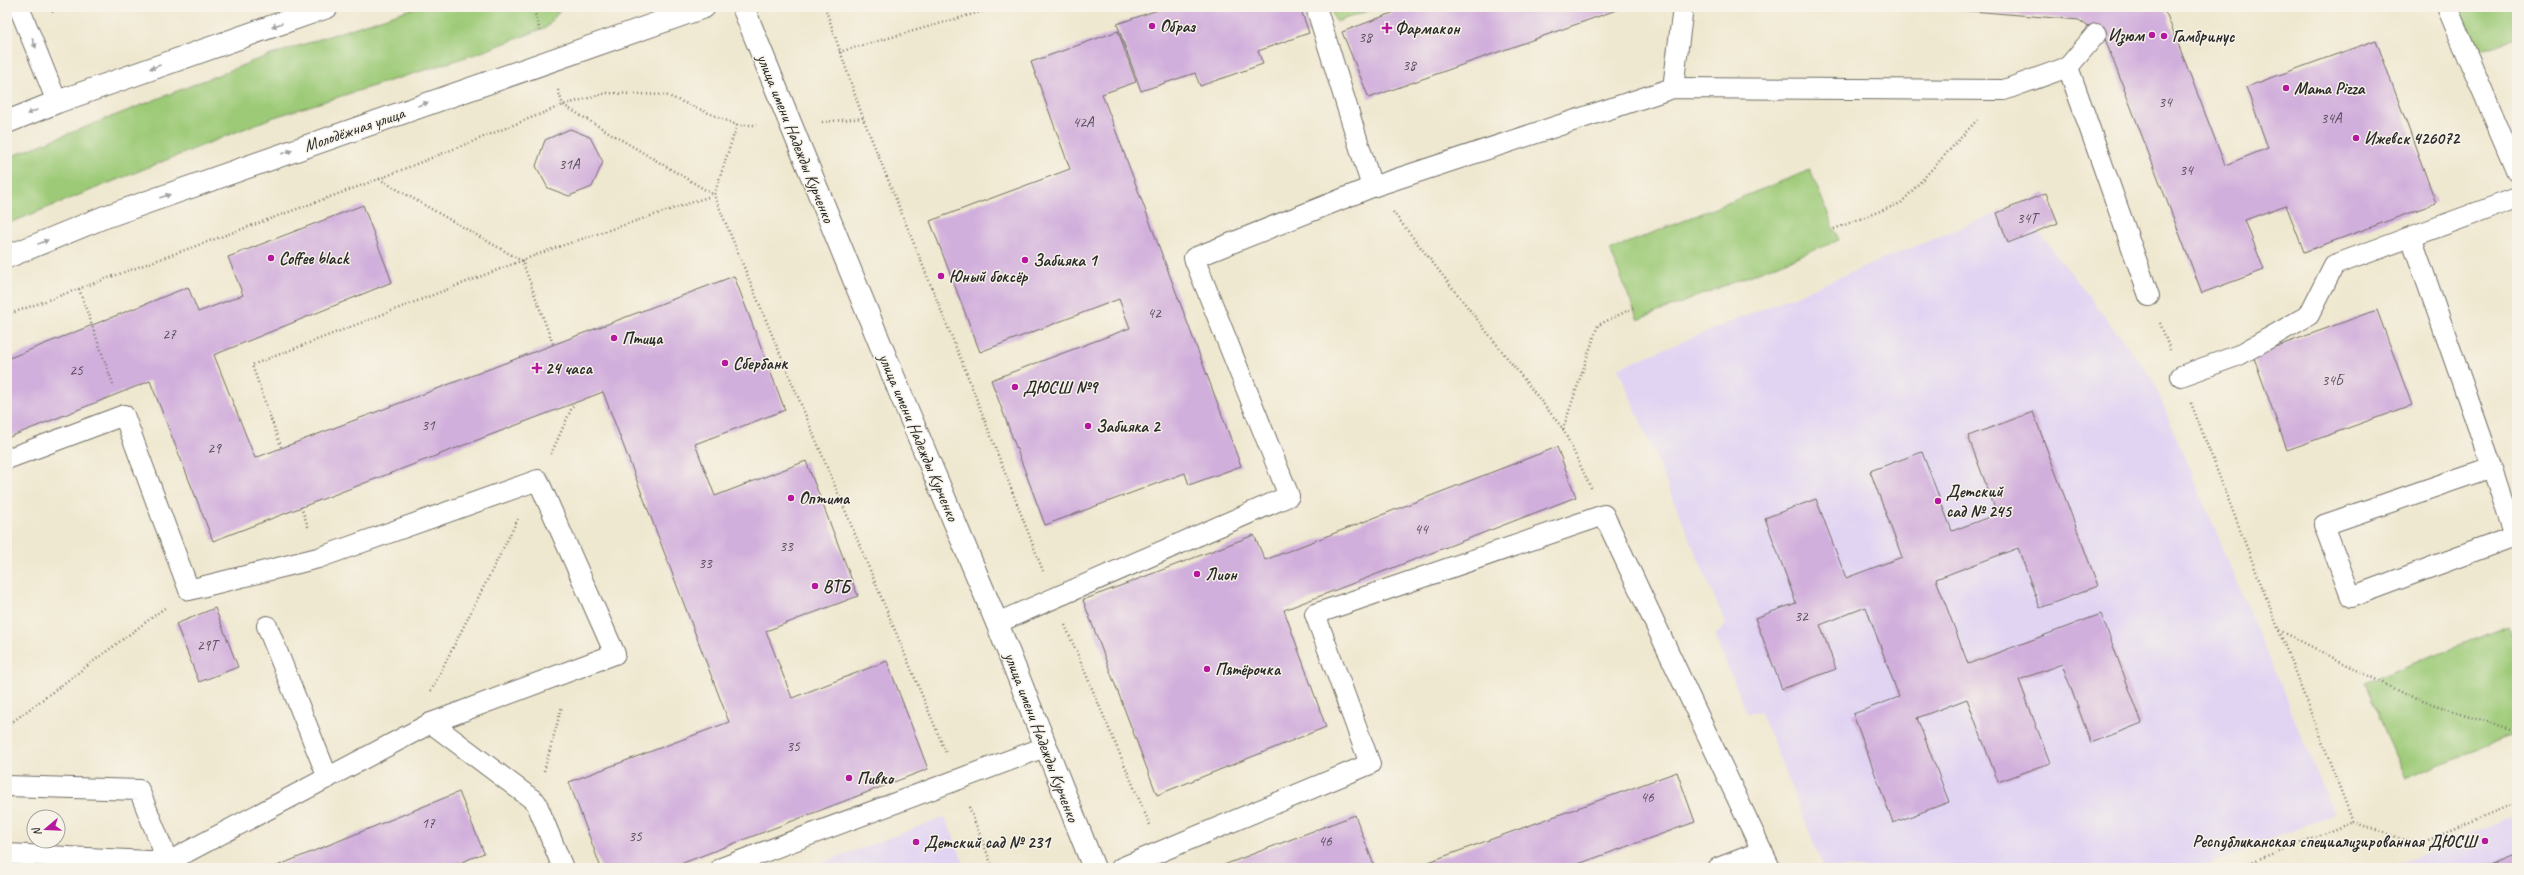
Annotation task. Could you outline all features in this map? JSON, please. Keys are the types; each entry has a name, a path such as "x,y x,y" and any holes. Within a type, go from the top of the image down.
{"main road":[{"path":"7,122 56,102 327,7"},
{"name":"Молодёжная улица","path":"7,257 102,218 704,7"},
{"name":"улица имени Надежды Курченко","path":"743,7 997,623 1094,868"}],"lane":[{"path":"19,7 56,102"},
{"path":"1316,7 1372,187"},
{"path":"1674,88 1683,7"},
{"path":"2447,7 2517,172"},
{"path":"997,623 1289,496 1194,258 1372,187 1674,88 2004,90 2068,67 2096,34"},
{"path":"2068,67 2149,296"},
{"path":"2181,376 2239,355 2309,315 2334,265 2517,198"},
{"path":"2411,237 2492,467 2515,536 2351,597 2324,525 2492,467"},
{"path":"7,459 124,415 189,590 318,558 538,480 615,654 431,723 168,862 7,854"},
{"path":"1121,868 1370,764 1315,614 1604,515 1766,859 1718,868"},
{"path":"267,626 328,778"},
{"path":"431,723 536,802 563,868"},
{"path":"721,868 957,778 1045,747"},
{"path":"7,786 139,790 168,862"}],"path":[{"path":"825,7 839,52 863,118 966,372 1054,599 1161,851"},
{"path":"839,52 998,7"},
{"path":"1834,229 1900,202 2004,90"},
{"path":"7,316 379,179 563,105 607,94 666,95 737,125 791,126 863,118"},
{"path":"563,105 714,195 957,778 993,868"},
{"path":"714,195 737,125"},
{"path":"379,179 522,261 553,344"},
{"path":"1372,187 1563,429 1604,515"},
{"path":"281,447 252,365 522,261 714,195"},
{"path":"79,289 124,415"},
{"path":"2149,296 2353,822"},
{"path":"1563,429 1598,325 1633,308"},
{"path":"430,692 538,480 574,403"},
{"path":"7,726 189,590"},
{"path":"2279,630 2410,697 2517,730"},
{"path":"536,802 572,670"},
{"path":"2236,868 2353,822 2416,844 2517,802"}],"shaded area":[{"name":"Детский сад № 245","path":"1997,213 2008,242 2039,232 2151,376 2334,814 2200,868 1824,868 1760,711 1747,713 1715,636 1726,625 1618,368"},
{"name":"Республиканская специализированная ДЮСШ","path":"2517,814 2517,868 2388,868"},
{"name":"Детский сад № 231","path":"945,817 966,868 808,868"}],"green space":[{"path":"417,7 560,7 560,10 547,27 479,53 271,118 7,224 7,158 256,60"},
{"path":"1330,7 1379,7 1336,22"},
{"path":"2450,7 2517,7 2517,37 2465,55"},
{"path":"1810,170 1839,240 1638,320 1610,250"},
{"path":"2508,625 2517,646 2517,733 2405,779 2365,683"}],"building":[{"path":"1166,7 1300,7 1309,33 1258,51 1263,64 1200,86 1195,73 1141,91 1117,24"},
{"path":"1408,7 1625,7 1369,98 1342,32"},
{"path":"1924,7 2159,7 2167,15 2225,165 2268,148 2246,87 2376,40 2436,203 2304,252 2286,205 2245,220 2264,270 2202,293 2105,39 2079,20"},
{"path":"1118,31 1136,82 1102,94 1241,466 1189,485 1185,473 1045,525 991,380 1130,328 1119,299 980,352 930,221 1070,169 1031,62"},
{"path":"570,129 590,137 603,162 592,187 569,196 548,188 536,166 545,140"},
{"path":"2046,193 2058,223 2008,243 1997,213"},
{"path":"363,205 392,282 214,355 255,458 734,276 785,410 695,444 715,496 806,461 858,596 766,631 792,698 887,661 928,769 670,868 601,868 569,782 729,722 603,392 213,541 150,381 7,438 7,359 188,287 198,312 243,295 228,257"},
{"path":"2377,310 2412,405 2287,450 2253,355"},
{"path":"2033,412 2098,586 2040,608 2018,548 1936,579 1968,664 2101,614 2142,723 2091,743 2062,664 2019,680 2050,763 1998,782 1967,699 1917,718 1949,802 1893,823 1853,714 1899,697 1866,607 1820,625 1836,669 1782,689 1755,618 1796,603 1765,518 1816,499 1846,578 1902,557 1870,471 1922,452 1952,531 1997,514 1968,436"},
{"name":"Пятёрочка","path":"1557,447 1576,497 1284,610 1326,727 1157,795 1083,600 1254,535 1265,560"},
{"path":"215,608 238,667 199,682 176,624"},
{"path":"1677,772 1695,822 1567,868 1412,868"},
{"path":"459,792 484,853 447,868 272,868"},
{"path":"1355,815 1375,868 1216,868"},
{"path":"2517,853 2517,868 2481,868"}],"place":[{"name":"Образ","path":"1152,26"},
{"name":"Фармакон","path":"1387,28"},
{"name":"Изюм","path":"2152,35"},
{"name":"Гамбринус","path":"2164,36"},
{"name":"Mama Pizza","path":"2286,88"},
{"name":"Ижевск 426072","path":"2356,138"},
{"name":"Coffee black","path":"271,258"},
{"name":"Забияка 1","path":"1025,260"},
{"name":"Юный боксёр","path":"941,276"},
{"name":"Птица","path":"614,338"},
{"name":"Сбербанк","path":"725,363"},
{"name":"24 часа","path":"537,368"},
{"name":"ДЮСШ №9","path":"1015,387"},
{"name":"Забияка 2","path":"1088,426"},
{"name":"Оптима","path":"791,498"},
{"name":"Детский сад № 245","path":"1938,501"},
{"name":"Лион","path":"1197,574"},
{"name":"ВТБ","path":"815,586"},
{"name":"Пятёрочка","path":"1207,669"},
{"name":"Пивко","path":"849,778"},
{"name":"Республиканская специализированная ДЮСШ","path":"2485,841"},
{"name":"Детский сад № 231","path":"916,842"}]}
